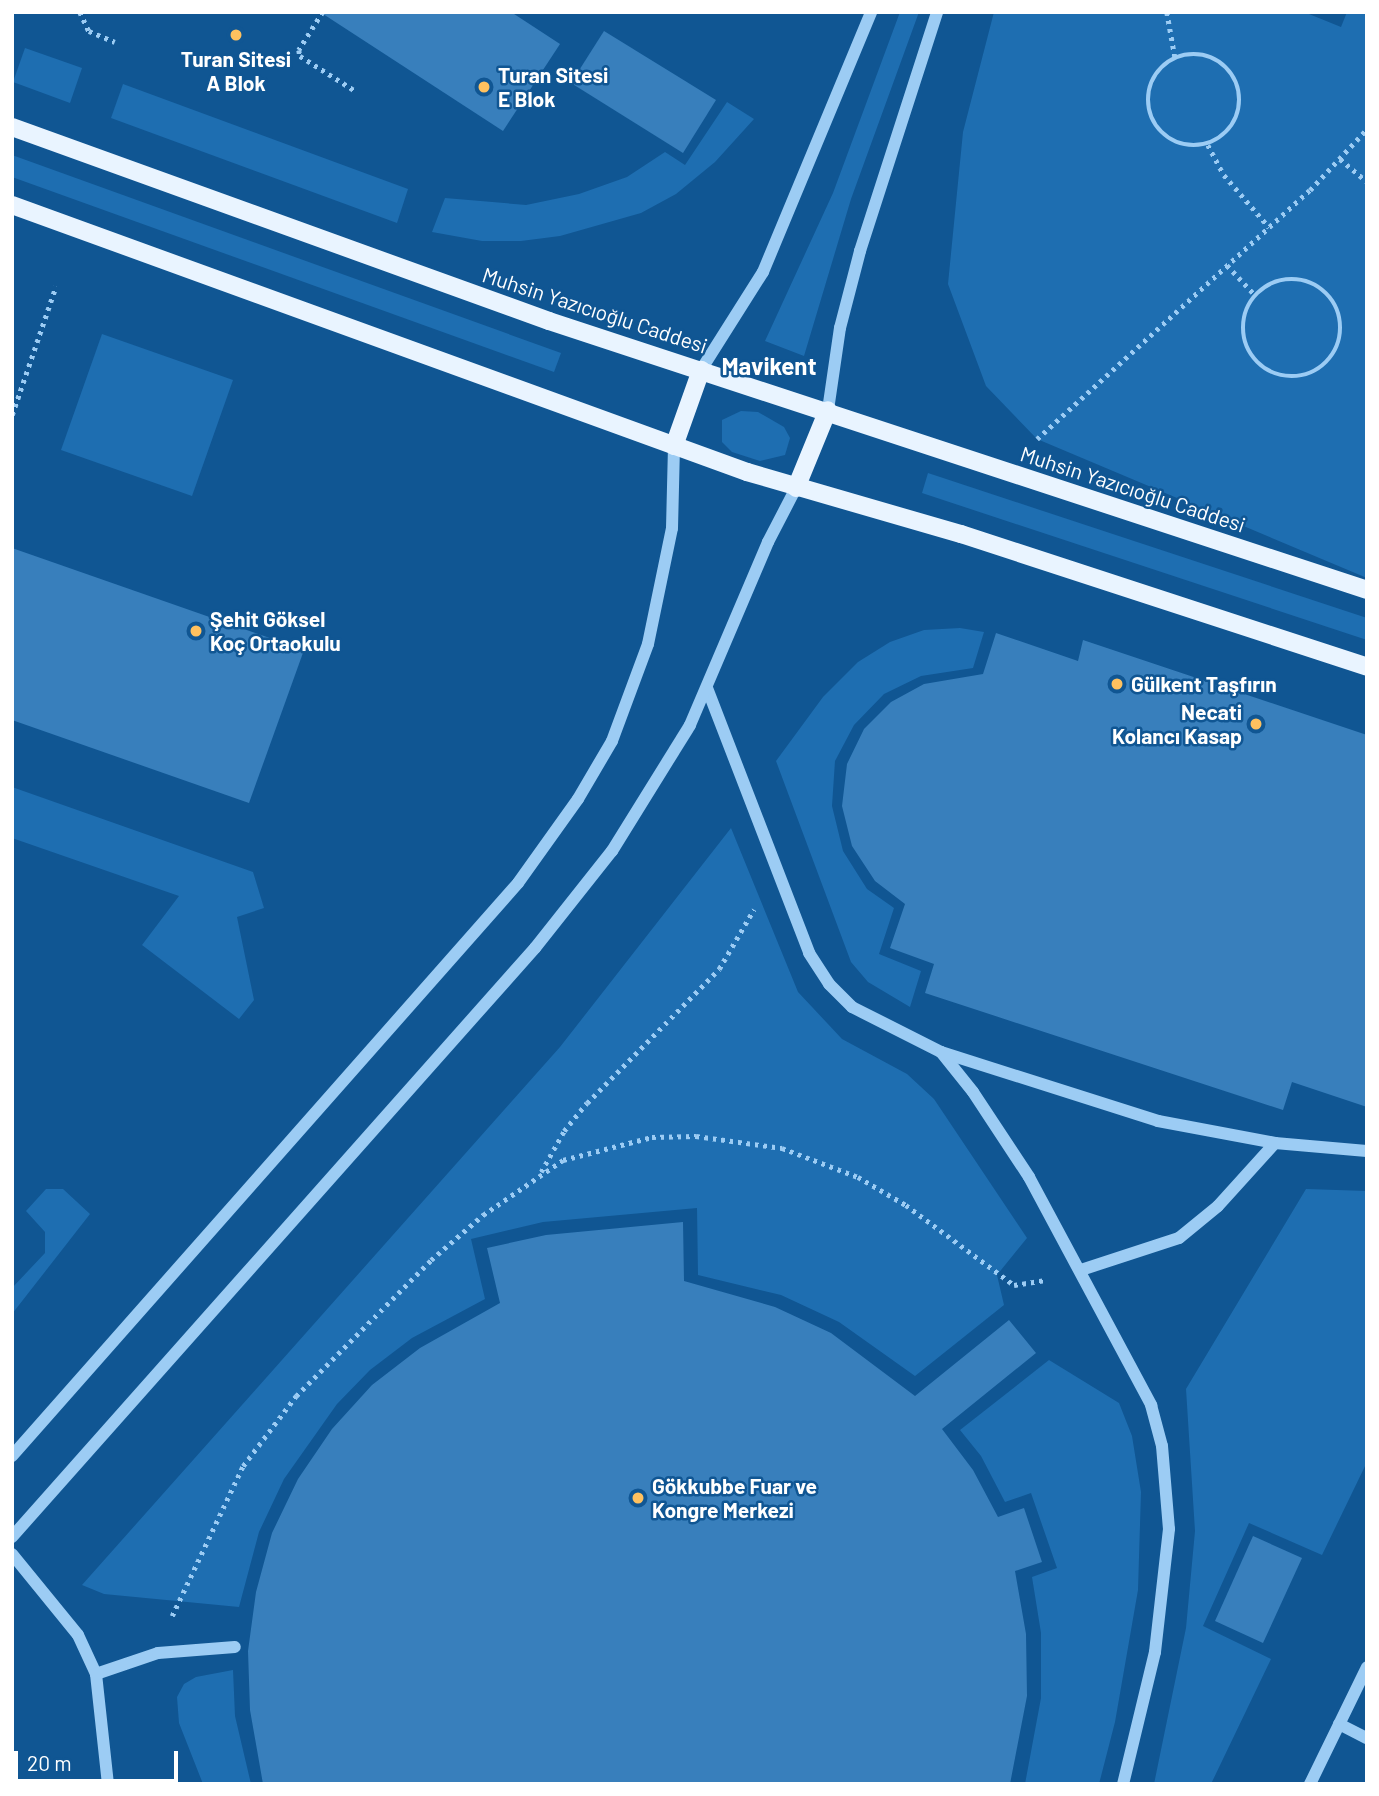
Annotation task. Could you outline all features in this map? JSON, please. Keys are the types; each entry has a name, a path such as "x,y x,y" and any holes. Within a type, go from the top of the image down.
{"main road":[{"name":"Muhsin Yazıcıoğlu Caddesi","path":"12,127 549,321 828,410 1367,590"},
{"path":"12,205 796,488 961,534 1367,667"},
{"path":"674,446 701,370"},
{"path":"796,488 828,410"}],"street":[{"path":"701,370 763,272 871,12"},
{"path":"828,410 840,328 860,251 937,12"},
{"path":"12,1456 509,893 572,809 612,741 648,644 672,528 674,446"},
{"path":"12,1537 543,938 651,793 707,688 768,542 796,488"},
{"path":"707,688 775,871 809,953 829,984 852,1007 941,1052 1158,1121 1275,1143 1367,1151"},
{"path":"941,1052 995,1121 1081,1270 1151,1405 1167,1486 1168,1541 1155,1652 1123,1784"},
{"path":"1081,1270 1179,1238 1218,1206 1275,1143"},
{"path":"12,1554 78,1635 96,1674 108,1784"},
{"path":"96,1674 158,1653 235,1647"},
{"path":"1310,1784 1367,1667"},
{"path":"1339,1724 1367,1738"}],"path":[{"path":"80,12 89,31 116,42"},
{"path":"323,12 299,50 299,56 354,90"},
{"path":"1167,12 1175,57"},
{"path":"1190,54 1214,59 1233,73 1239,87 1238,115 1221,139 1208,145 1186,146 1165,137 1148,110 1152,79 1175,57 1190,54"},
{"path":"1037,439 1269,227 1367,129"},
{"path":"1208,145 1224,175 1269,227"},
{"path":"1339,159 1367,181"},
{"path":"1227,265 1255,295"},
{"path":"1299,279 1328,295 1341,325 1332,356 1306,376 1282,376 1260,366 1243,340 1242,323 1255,295 1268,285 1299,279"},
{"path":"12,415 56,286"},
{"path":"540,1172 564,1130 587,1103 719,970 775,871"},
{"path":"158,1653 217,1515 269,1428 347,1340 430,1260 540,1172 590,1150 642,1139 736,1139 782,1148 858,1177 906,1205 1014,1285 1030,1285 1081,1270"}],"shaded area":[{"path":"900,12 919,12 851,199 804,356 765,341 833,193"},
{"path":"994,12 1304,12 1341,27 1347,12 1367,12 1367,578 1037,439 986,386 948,284 963,132"},
{"path":"25,48 82,68 70,103 13,82"},
{"path":"123,84 408,189 397,223 111,118"},
{"path":"727,102 754,119 715,162 676,194 641,213 560,236 521,241 482,241 432,232 445,198 526,205 579,194 627,177 665,152 685,165"},
{"path":"12,155 561,353 554,372 12,177"},
{"path":"102,334 233,380 192,496 61,450"},
{"path":"741,411 758,412 784,427 790,438 785,455 760,461 732,452 722,442 722,420"},
{"path":"928,473 1367,618 1367,640 922,493"},
{"path":"960,628 984,632 973,668 921,676 884,694 854,725 835,761 832,806 843,851 867,889 894,908 879,954 921,971 910,1007 868,982 851,962 776,761 823,697 858,662 890,642 924,630"},
{"path":"12,787 253,872 264,908 237,917 254,1000 239,1019 142,945 179,896 12,838"},
{"path":"731,828 798,992 842,1039 907,1074 934,1099 1027,1238 997,1275 1004,1305 915,1376 839,1322 781,1295 698,1275 697,1208 543,1222 471,1239 485,1299 412,1338 370,1370 337,1404 284,1479 259,1532 239,1607 104,1594 82,1585 560,1047"},
{"path":"46,1189 63,1189 90,1214 12,1314 12,1288 45,1253 45,1232 26,1211"},
{"path":"1306,1189 1367,1191 1367,1462 1322,1555 1249,1523 1203,1626 1271,1659 1211,1784 1154,1784 1186,1628 1195,1531 1186,1389"},
{"path":"1049,1360 1119,1403 1132,1436 1141,1492 1138,1590 1115,1722 1099,1784 1025,1784 1041,1698 1041,1633 1032,1577 1057,1568 1031,1493 1005,1502 981,1456 960,1430"},
{"path":"233,1670 235,1716 251,1784 203,1784 179,1723 177,1697 184,1684 196,1677"}],"building":[{"name":"Turan Sitesi E Blok","path":"320,12 511,12 560,44 503,131"},
{"path":"604,31 716,100 683,153 571,83"},
{"path":"12,548 304,650 249,803 12,720"},
{"path":"996,633 1078,661 1083,640 1367,735 1367,1107 1292,1082 1283,1110 925,993 934,964 890,948 905,904 875,881 852,846 842,806 847,764 864,729 891,702 924,684 983,674"},
{"name":"Gökkubbe Fuar ve Kongre Merkezi","path":"683,1222 684,1281 775,1307 831,1333 915,1396 1009,1320 1036,1353 942,1429 973,1470 998,1517 1024,1508 1042,1562 1015,1571 1026,1634 1027,1696 1010,1784 263,1784 250,1710 248,1651 256,1592 272,1533 298,1479 332,1429 372,1385 420,1348 500,1303 487,1248 546,1235"},
{"path":"1253,1536 1302,1558 1263,1643 1215,1621"}],"place":[{"name":"Turan Sitesi A Blok","path":"236,35"},
{"name":"Turan Sitesi E Blok","path":"484,87"},
{"name":"Şehit Göksel Koç Ortaokulu","path":"196,631"},
{"name":"Gülkent Taşfırın","path":"1117,684"},
{"name":"Necati Kolancı Kasap","path":"1256,724"},
{"name":"Gökkubbe Fuar ve Kongre Merkezi","path":"638,1498"}],"district":[{"name":"Mavikent","path":"769,366"}]}
